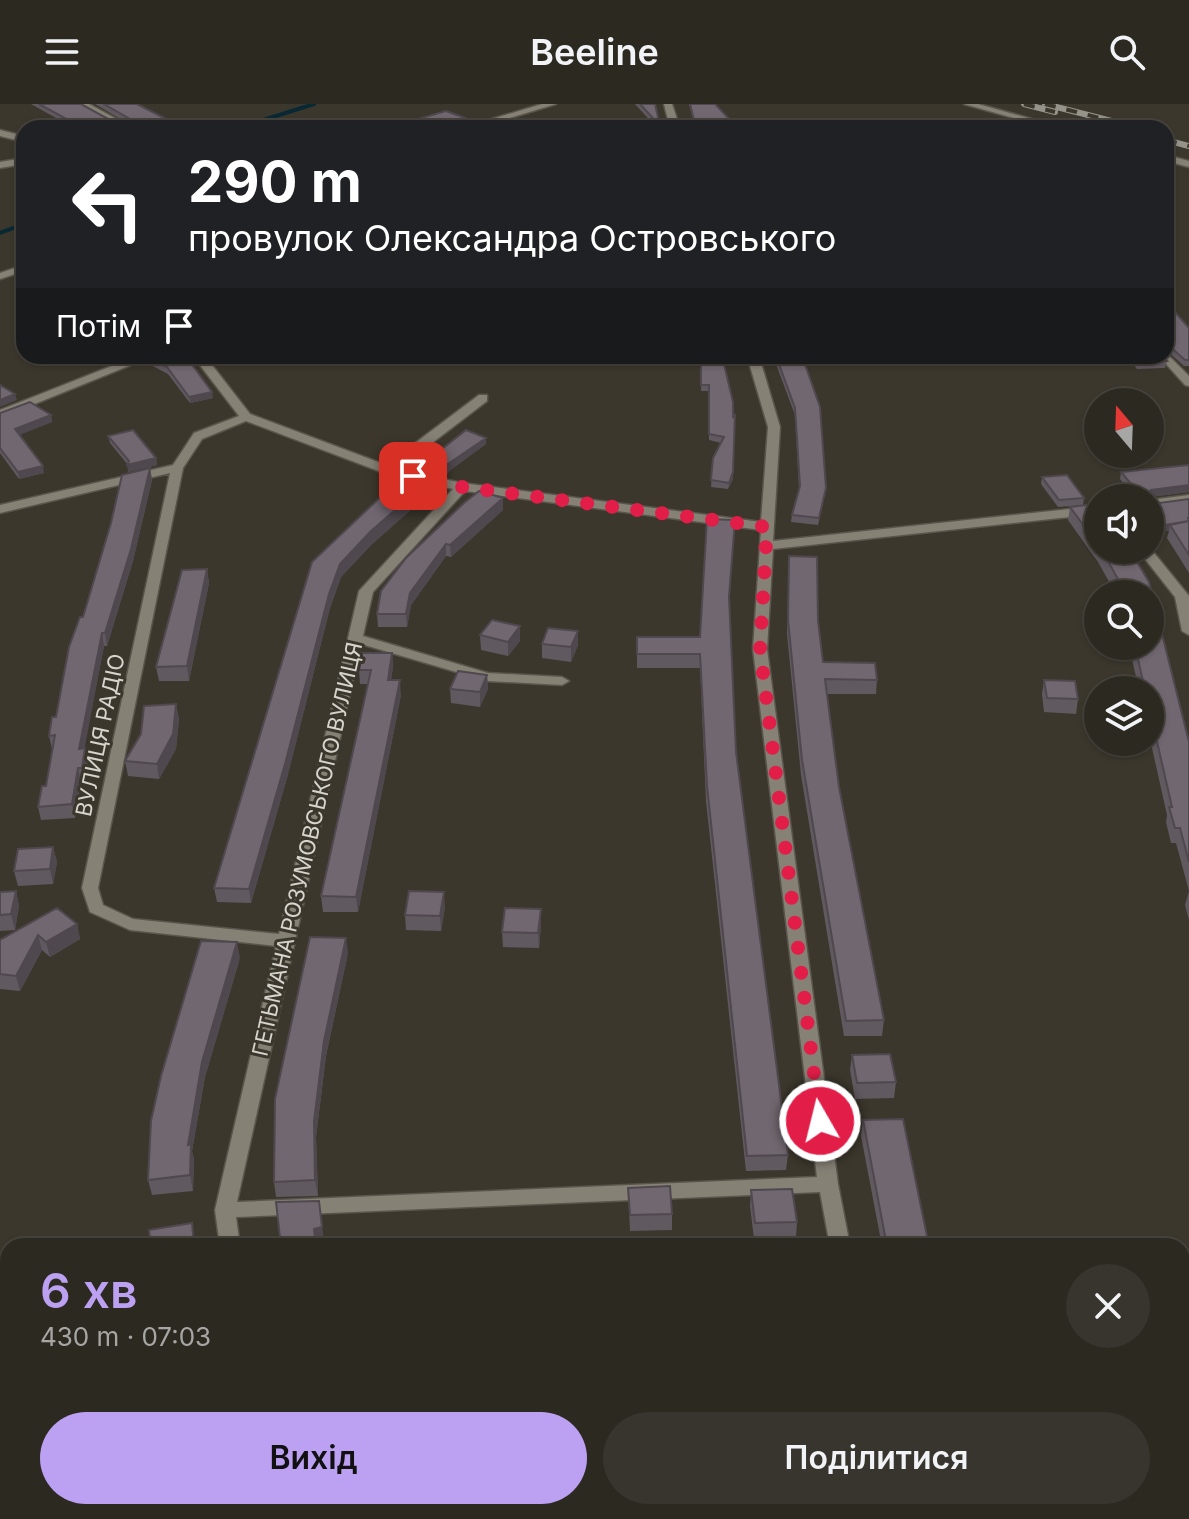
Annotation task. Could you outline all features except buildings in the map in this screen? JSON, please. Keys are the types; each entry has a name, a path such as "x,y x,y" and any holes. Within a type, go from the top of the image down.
{"street":[{"path":"82,104 113,120"},
{"path":"495,120 552,104"},
{"path":"968,104 1029,120"},
{"path":"0,414 127,364"},
{"path":"205,364 246,417 388,470 462,487 767,527"},
{"path":"755,364 774,427 760,649 828,1184 838,1238"},
{"path":"1172,364 1189,383"},
{"path":"388,470 483,398"},
{"name":"ВУЛИЦЯ РАДІО","path":"246,417 198,436 177,468 90,888 96,908 130,924 286,941"},
{"path":"0,509 177,468"},
{"name":"ГЕТЬМАНА РОЗУМОВСЬКОГО ВУЛИЦЯ","path":"229,1238 225,1210 366,591 462,487"},
{"path":"1164,502 1189,499"},
{"path":"766,546 1084,512"},
{"path":"1157,564 1185,596 1189,631"},
{"path":"356,638 487,677 562,681"},
{"path":"225,1210 828,1184"}],"waterway":[{"path":"263,120 314,104"},
{"path":"0,233 16,227"}],"railway":[{"path":"1024,104 1055,112"},
{"path":"1045,104 1108,120"},
{"path":"1174,142 1189,146"}],"route":[{"path":"413,476 462,487 767,527 760,649 820,1121"}]}
